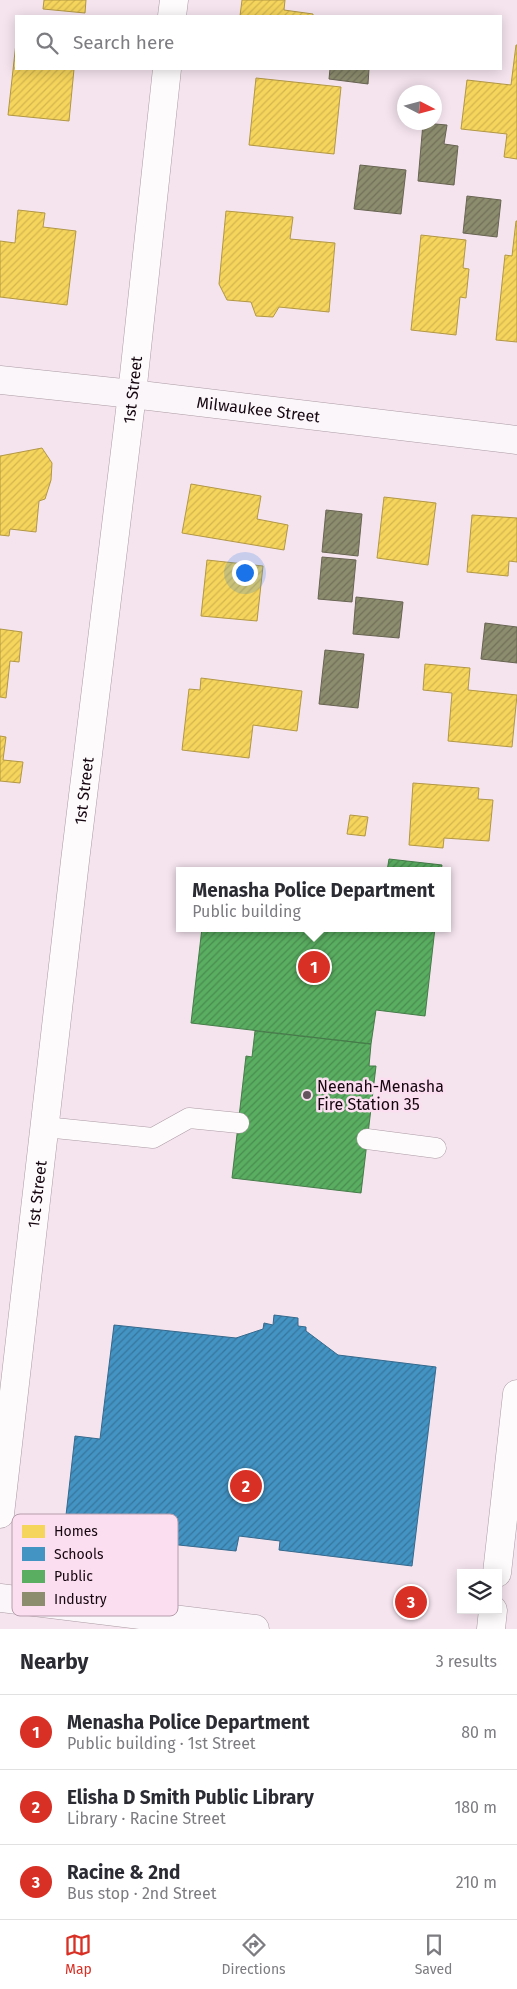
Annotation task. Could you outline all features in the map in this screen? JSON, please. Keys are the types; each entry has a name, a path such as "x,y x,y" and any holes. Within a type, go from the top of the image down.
{"street":[{"path":"172,15 174,0"},
{"name":"1st Street","path":"0,1514 8,1392 45,1127 132,394 167,70"},
{"name":"Milwaukee Street","path":"0,380 517,440"},
{"path":"497,1569 516,1404"},
{"path":"491,1629 493,1614"},
{"path":"148,1616 255,1629"}],"lane":[{"path":"45,1127 153,1138 189,1118 239,1123"},
{"path":"367,1140 436,1148"}],"building: Homes":[{"path":"44,0 86,0 85,13 43,9"},
{"path":"242,0 285,0 284,10 313,14 313,15 240,15"},
{"path":"516,45 517,159 504,157 507,134 461,129 467,80 511,85"},
{"path":"15,52 15,70 74,70 69,121 8,115"},
{"path":"256,78 341,87 334,154 249,145"},
{"path":"18,210 45,213 43,227 76,231 67,305 0,297 0,241 15,243"},
{"path":"226,211 293,217 290,239 335,243 329,312 279,307 273,317 256,316 251,302 227,300 219,284"},
{"path":"516,221 517,342 496,340 505,255 512,256"},
{"path":"421,235 466,240 463,268 469,269 466,298 460,297 456,335 411,330"},
{"path":"42,448 52,463 51,480 45,499 39,501 36,532 10,529 9,536 0,535 0,456"},
{"path":"191,484 261,496 257,519 288,525 284,550 182,533"},
{"path":"384,497 436,503 428,565 377,558"},
{"path":"472,515 517,518 517,562 509,561 508,576 467,572"},
{"path":"207,560 263,566 257,621 201,616"},
{"path":"0,629 22,632 19,662 10,661 6,698 0,697"},
{"path":"425,664 470,668 468,690 517,695 512,747 448,741 452,693 423,690"},
{"path":"201,678 302,691 297,731 253,725 249,758 182,750 189,689 200,690"},
{"path":"0,736 6,737 3,760 23,762 20,783 0,781"},
{"path":"413,783 479,788 478,799 493,800 489,841 444,838 443,848 409,845"},
{"path":"350,815 368,817 365,836 347,834"}],"building: Schools":[{"path":"274,1315 298,1318 298,1326 306,1327 306,1331 338,1355 436,1367 412,1566 279,1550 280,1541 239,1536 236,1551 178,1545 178,1514 66,1514 75,1436 100,1439 114,1325 236,1338 263,1329 264,1323 273,1325"}],"building: Public":[{"path":"389,859 442,865 442,867 388,867"},
{"path":"202,932 435,932 425,1016 376,1010 371,1044 191,1023"},
{"name":"Neenah-Menasha Fire Station 35","path":"255,1031 371,1044 369,1066 376,1066 361,1193 232,1178 246,1056 252,1057"}],"building: Industry":[{"path":"330,70 369,70 368,84 329,79"},
{"path":"442,125 447,125 444,144 458,146 454,185 418,181 422,130 442,130"},
{"path":"360,165 406,170 401,214 354,209"},
{"path":"467,196 501,200 497,237 463,233"},
{"path":"326,510 362,514 358,556 322,552"},
{"path":"322,557 356,560 352,602 318,599"},
{"path":"356,597 403,602 399,638 353,634"},
{"path":"485,623 517,627 517,663 481,659"},
{"path":"325,650 364,654 358,708 319,704"}],"place":[{"name":"Menasha Police Department","path":"314,967"},
{"name":"Neenah-Menasha Fire Station 35","path":"307,1095"},
{"name":"Elisha D Smith Public Library","path":"246,1486"},
{"name":"Racine & 2nd","path":"411,1602"}]}
